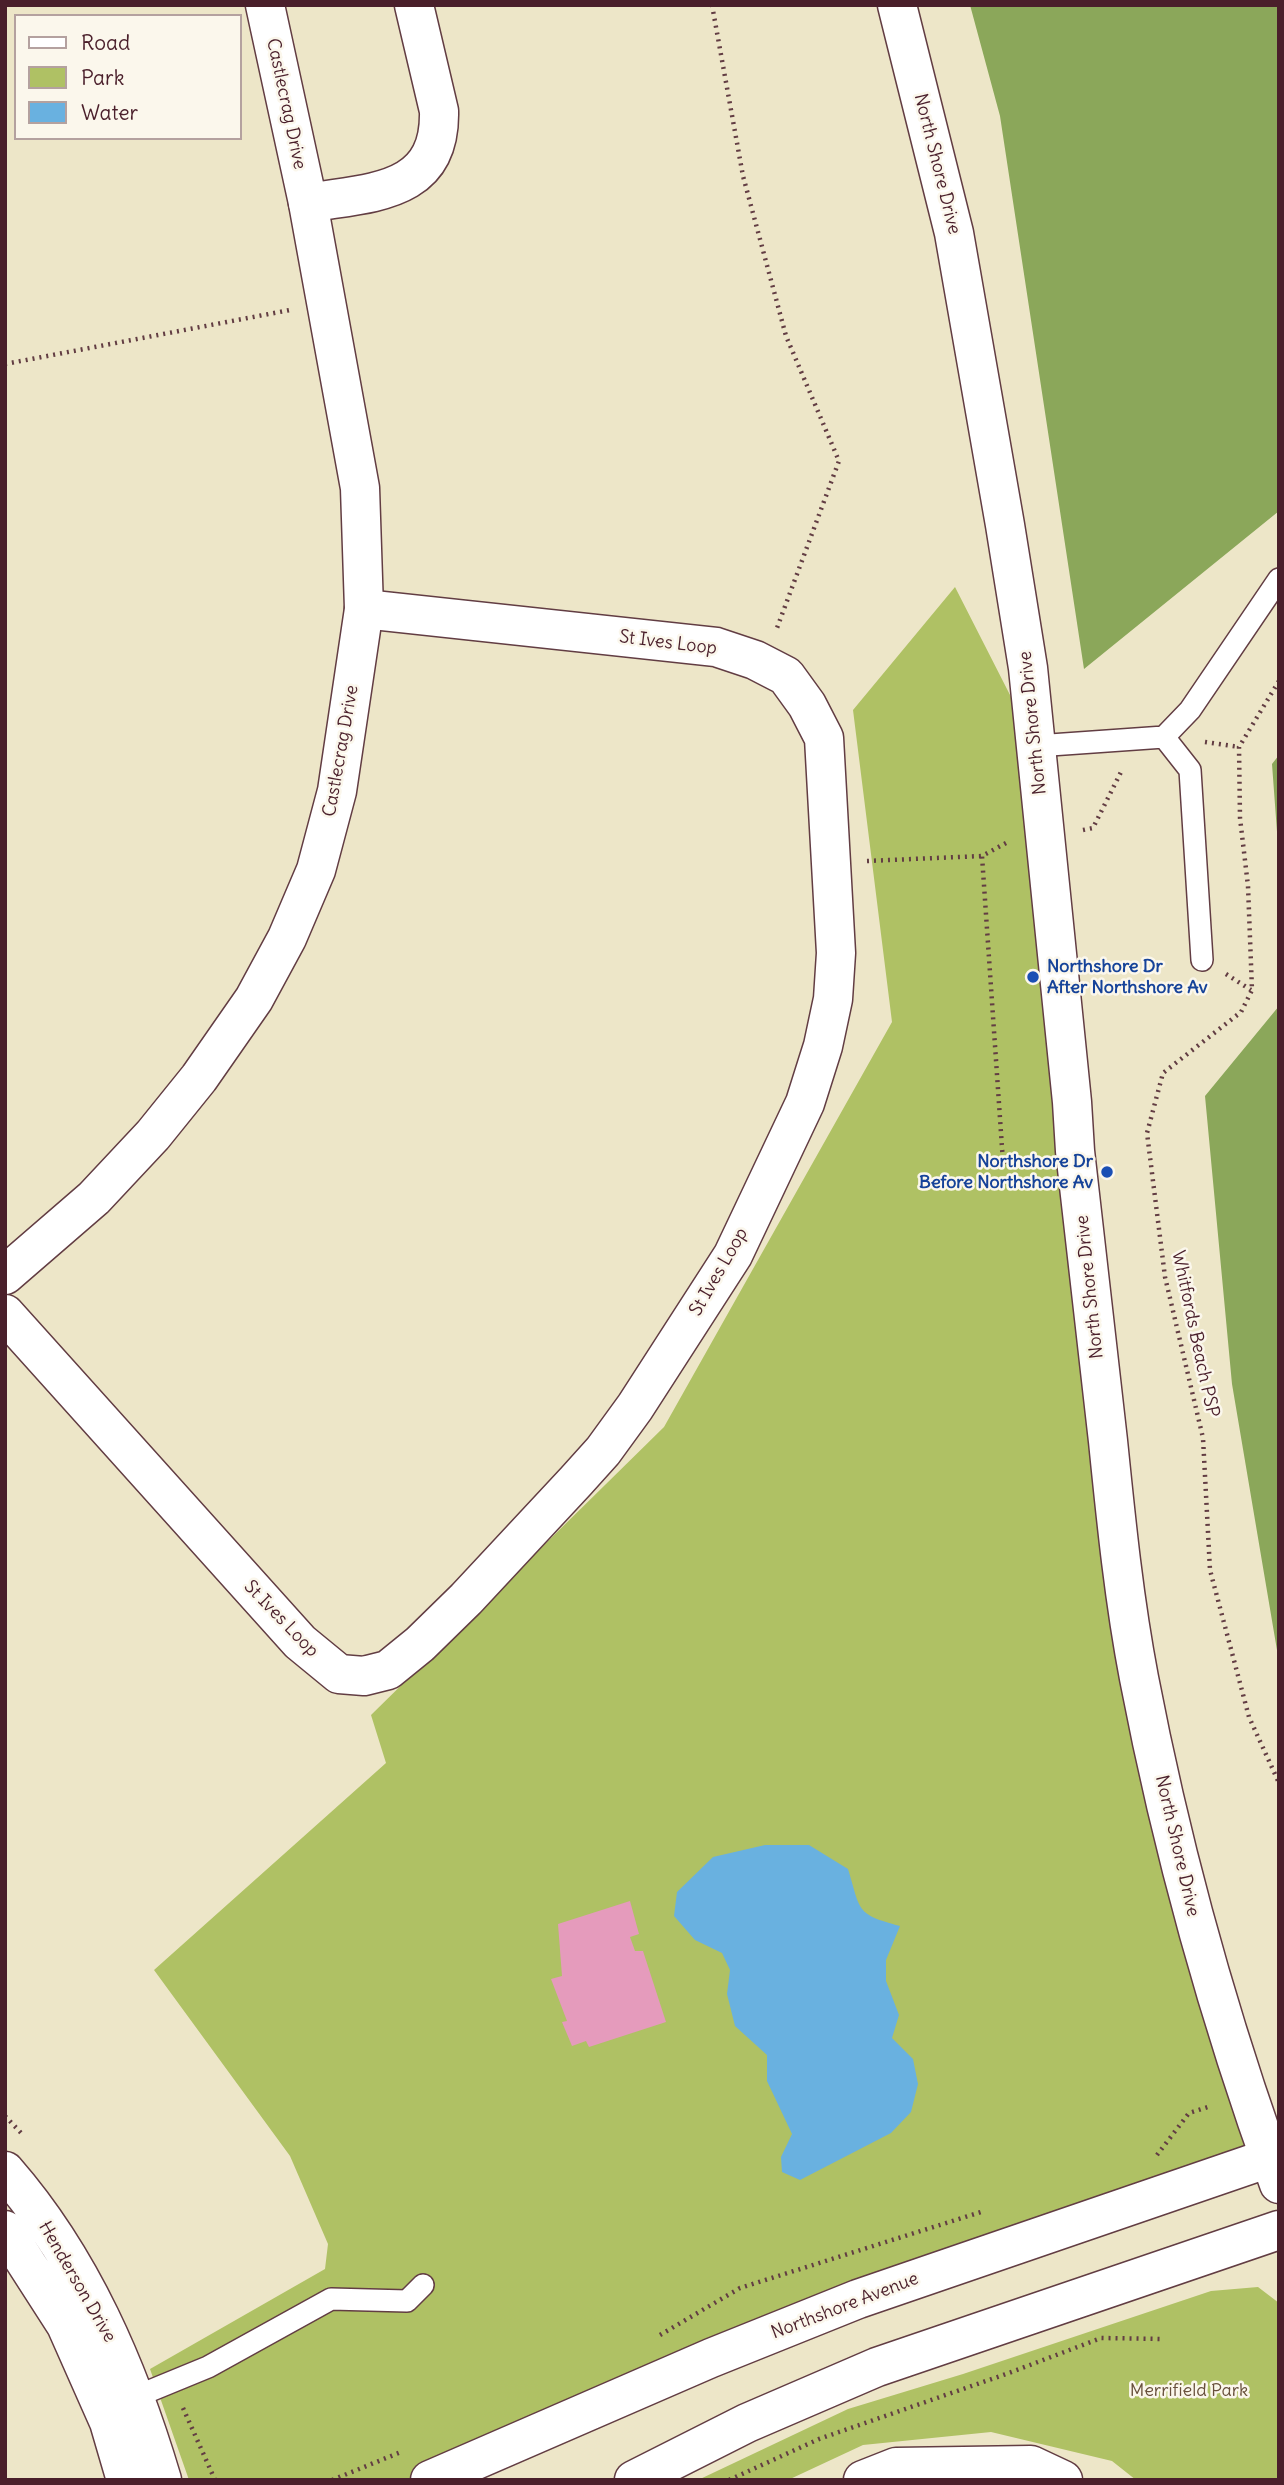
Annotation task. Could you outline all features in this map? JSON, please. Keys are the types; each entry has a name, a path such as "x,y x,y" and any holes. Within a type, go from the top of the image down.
{"street":[{"name":"Castlecrag Drive","path":"5,1275 94,1198 153,1135 199,1078 254,999 287,938 316,870 337,791 364,609 360,488 308,204 265,5"},
{"path":"308,204 386,190 406,182 422,169 433,152 439,130 437,96 414,5"},
{"name":"North Shore Drive","path":"897,5 954,233 1028,667 1075,1151 1123,1580 1139,1678 1173,1834 1204,1958 1274,2171"},
{"name":"St Ives Loop","path":"5,1314 300,1642 339,1674 363,1676 388,1670 420,1644 466,1599 603,1451 635,1407 733,1255 805,1102 824,1045 833,999 836,953 824,738 807,705 786,676 763,664 716,647 364,609"},
{"name":"Henderson Drive","path":"5,2171 59,2244 93,2301 122,2361 162,2480"},
{"name":"Northshore Avenue","path":"429,2480 711,2358 858,2299 1274,2171"},
{"name":"Henderson Drive","path":"5,2230 66,2325 109,2423 126,2480"},
{"path":"634,2480 747,2423 877,2367 1279,2230"},
{"path":"863,2480 896,2467 1031,2465 1063,2480"}],"lane":[{"path":"1036,746 1164,737 1190,710 1279,579"},
{"path":"1164,737 1190,770 1202,960"},
{"path":"135,2397 208,2367 331,2299 407,2301 423,2286"}],"path":[{"path":"712,5 743,176 786,336 839,461 763,664"},
{"path":"5,364 326,305"},
{"name":"Whitfords Beach PSP","path":"1279,681 1239,747 1240,818 1248,886 1252,990 1241,1012 1163,1073 1147,1133 1165,1277 1203,1438 1210,1570 1249,1717 1279,1783"},
{"path":"831,862 982,856"},
{"path":"729,2480 819,2439 1010,2373 1101,2338 1164,2339"}],"green space":[{"path":"970,5 1279,5 1279,511 1084,669 1000,116"},
{"path":"955,587 1036,746 1139,1678 1269,2158 430,2480 189,2480 150,2369 325,2269 328,2244 290,2156 154,1970 386,1763 371,1715 664,1427 892,1022 853,710"},
{"path":"1279,755 1279,859 1272,764"},
{"path":"1279,1006 1279,1662 1232,1384 1205,1096"},
{"name":"Merrifield Park","path":"1258,2287 1279,2303 1279,2480 1136,2480 1112,2461 991,2432 863,2445 788,2480 698,2480 848,2409 963,2374 1211,2291"}],"water":[{"path":"765,1845 809,1845 848,1869 858,1902 867,1914 900,1926 886,1960 886,1981 899,2015 892,2038 913,2059 918,2084 911,2112 891,2133 800,2180 782,2172 781,2157 792,2134 767,2081 767,2055 735,2026 727,1994 730,1970 722,1953 695,1940 674,1916 677,1892 713,1857"}],"building":[{"path":"630,1901 639,1934 630,1937 635,1951 643,1951 666,2022 589,2047 586,2041 572,2046 562,2022 567,2021 551,1979 562,1976 558,1924"}],"place":[{"name":"Northshore Dr After Northshore Av","path":"1033,977"},
{"name":"Northshore Dr Before Northshore Av","path":"1107,1172"}]}
